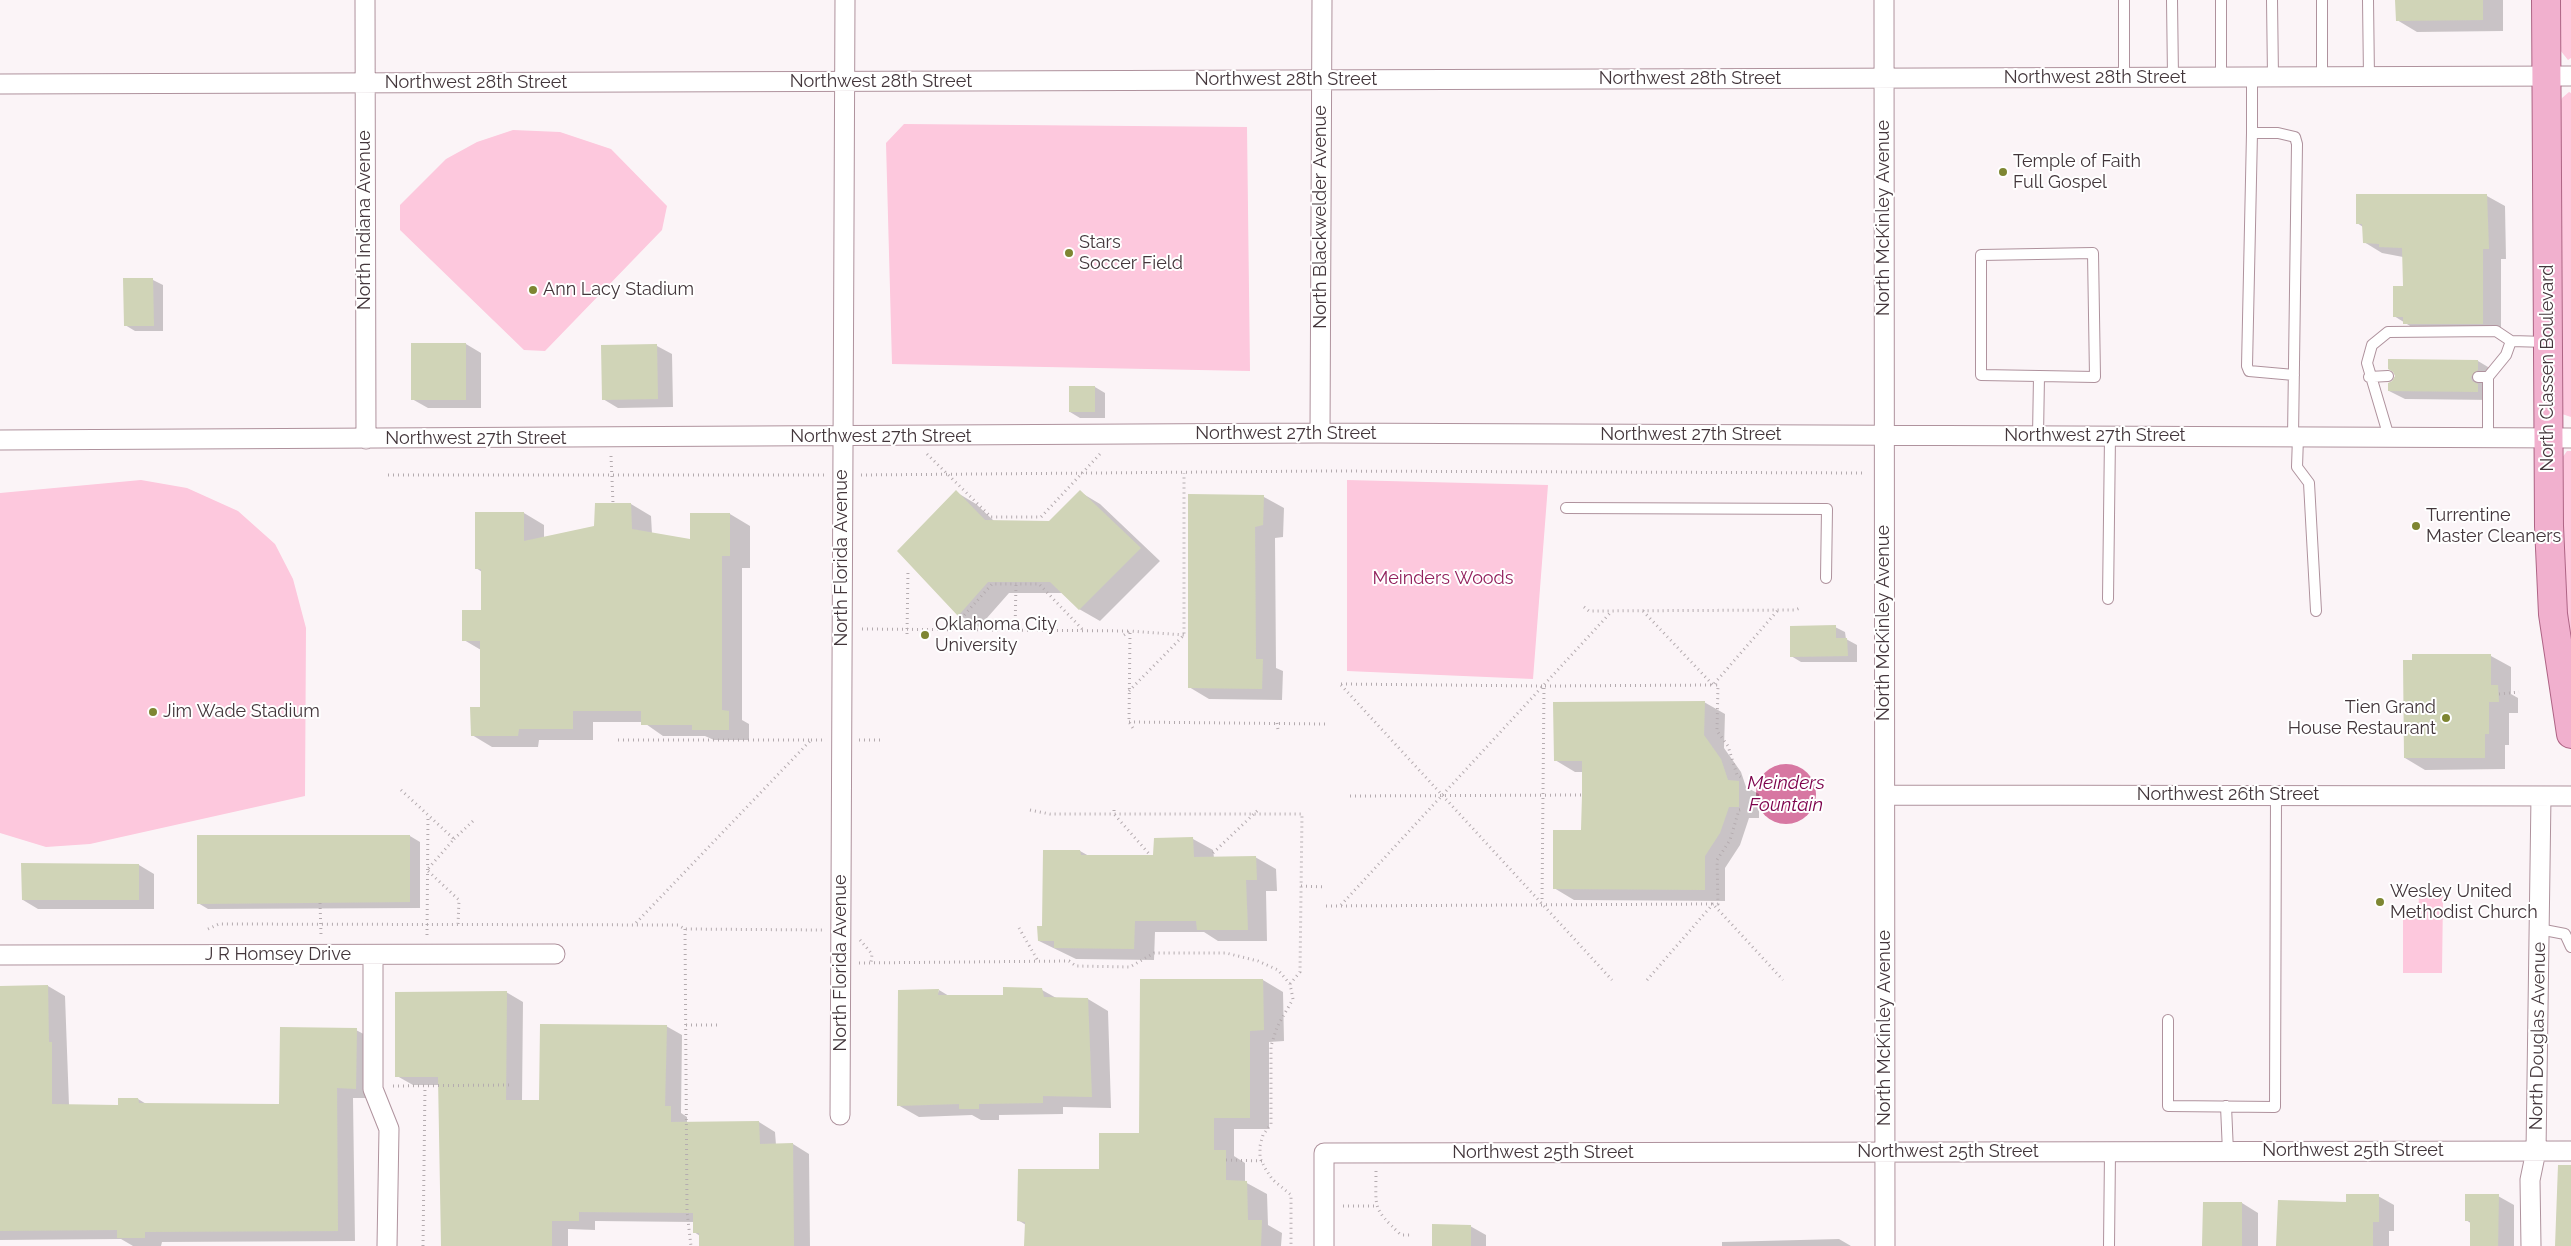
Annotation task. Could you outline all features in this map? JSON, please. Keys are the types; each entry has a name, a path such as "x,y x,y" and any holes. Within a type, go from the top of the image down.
{"main road":[{"name":"North Classen Boulevard","path":"2546,0 2559,76 2548,342 2560,438 2553,614 2571,734"}],"street":[{"name":"North Indiana Avenue","path":"365,0 366,440"},
{"name":"North Florida Avenue","path":"840,1115 845,0"},
{"name":"North Blackwelder Avenue","path":"1320,433 1322,0"},
{"name":"North McKinley Avenue","path":"1884,0 1885,1246"},
{"name":"Northwest 28th Street","path":"0,84 2559,76"},
{"name":"Northwest 27th Street","path":"0,440 366,440 1320,433 2560,438"},
{"name":"Northwest 26th Street","path":"1885,795 2571,796"},
{"name":"North Douglas Avenue","path":"2531,1246 2530,1180 2536,1151 2541,796"},
{"name":"J R Homsey Drive","path":"0,955 555,954"},
{"path":"373,955 373,1089 389,1129 387,1246"},
{"name":"Northwest 25th Street","path":"1325,1206 1324,1153 2571,1152"},
{"path":"1324,1246 1325,1206"}],"lane":[{"path":"2124,0 2124,78"},
{"path":"2172,0 2173,77"},
{"path":"2221,0 2221,77"},
{"path":"2272,0 2272,77"},
{"path":"2322,0 2322,77"},
{"path":"2368,0 2369,77"},
{"path":"2252,77 2247,366 2249,371 2263,374 2294,375"},
{"path":"2252,133 2289,134 2295,137 2296,144 2294,375 2296,467 2308,483 2316,611"},
{"path":"2092,254 2095,377 2039,376 1981,375 1982,255 2092,254"},
{"path":"2389,437 2385,417 2369,377 2367,363 2372,345 2388,332 2496,331 2511,341 2548,342"},
{"path":"2488,438 2483,377 2506,355 2511,341"},
{"path":"2038,436 2039,376"},
{"path":"2369,377 2388,376"},
{"path":"2108,600 2110,436"},
{"path":"1566,508 1827,509 1826,578"},
{"path":"2168,1020 2168,1106 2275,1107 2276,795"},
{"path":"2539,929 2565,934 2571,947"},
{"path":"2226,1106 2228,1152"},
{"path":"2109,1246 2110,1152"}],"path":[{"path":"924,436 926,453 991,517 1040,517 1103,450 1103,435"},
{"path":"611,438 613,503"},
{"path":"388,475 948,475 1325,471 1884,474"},
{"path":"1129,692 1184,635 1184,473"},
{"path":"907,632 908,570"},
{"path":"951,630 992,584 1039,584 1084,631"},
{"path":"1015,631 1016,584"},
{"path":"1584,607 1589,611 1795,610 1800,608"},
{"path":"1713,685 1779,609"},
{"path":"1642,610 1713,685"},
{"path":"1340,906 1612,611"},
{"path":"842,624 866,630 907,632 951,630 1130,631 1184,635"},
{"path":"1124,635 1130,631"},
{"path":"1130,631 1129,722 1133,728"},
{"path":"1612,980 1341,684 1718,685 1717,730 1728,746 1737,775 1744,779"},
{"path":"1542,903 1544,686"},
{"path":"2499,694 2520,692"},
{"path":"1129,722 1326,724"},
{"path":"1277,723 1278,730"},
{"path":"618,740 811,740 633,926"},
{"path":"402,790 454,839"},
{"path":"1350,796 1443,794 1582,795"},
{"path":"1326,906 1542,903 1718,904 1718,860 1730,840 1739,810 1743,809"},
{"path":"1030,810 1050,814 1114,812 1302,814 1300,972 1290,984"},
{"path":"1213,853 1258,810"},
{"path":"1114,812 1150,855"},
{"path":"427,955 428,816"},
{"path":"427,870 454,839 474,821"},
{"path":"427,870 459,900 458,925"},
{"path":"1301,886 1326,887"},
{"path":"320,903 322,955"},
{"path":"1648,980 1713,904"},
{"path":"1713,904 1783,980"},
{"path":"208,929 219,924 678,925 685,929 823,930 862,941 872,954 870,963"},
{"path":"1019,928 1038,962"},
{"path":"685,929 687,1212 691,1246"},
{"path":"841,964 1069,961 1076,966 1130,967 1154,953 1226,953 1258,961 1278,970 1290,984 1293,999 1277,1027 1271,1046 1271,1124 1263,1135 1260,1146 1262,1161 1272,1179 1291,1195 1291,1246"},
{"path":"686,1025 717,1025"},
{"path":"373,1089 385,1086 512,1085"},
{"path":"423,1246 425,1086"},
{"path":"1376,1153 1376,1206 1379,1213 1401,1234 1411,1234"},
{"path":"1226,1160 1262,1161"},
{"path":"1325,1206 1376,1206"}],"green space":[{"path":"2558,0 2571,0 2571,58 2568,60 2560,50"},
{"path":"2569,92 2571,93 2571,417 2562,414 2559,106 2562,98"},
{"name":"Stars Soccer Field","path":"904,124 1247,127 1250,371 892,364 886,143"},
{"name":"Ann Lacy Stadium","path":"513,130 560,132 611,149 667,206 662,230 545,351 524,350 400,230 400,205 446,159 477,142"},
{"path":"2567,451 2571,451 2571,668 2561,594 2562,458"},
{"name":"Jim Wade Stadium","path":"141,480 187,488 238,511 275,544 293,579 306,628 305,796 90,844 46,847 0,833 0,493"},
{"name":"Meinders Woods","path":"1347,480 1548,485 1533,679 1347,671"},
{"path":"2419,896 2443,896 2442,973 2403,973 2403,915 2418,915"}],"water":[{"name":"Meinders Fountain","path":"1786,764 1802,769 1807,773 1811,778 1816,794 1811,810 1807,815 1802,819 1786,824 1770,819 1765,815 1761,810 1756,794 1761,778 1765,773 1770,769"}],"building":[{"path":"2395,0 2483,0 2483,20 2396,21"},
{"path":"2356,194 2487,194 2489,249 2483,249 2483,324 2403,324 2403,317 2393,317 2393,286 2403,286 2402,248 2379,247 2379,244 2363,243 2362,224 2356,224"},
{"path":"123,278 153,278 154,326 124,326"},
{"path":"411,343 466,343 466,400 411,400"},
{"path":"657,344 658,399 602,400 601,345"},
{"path":"2388,359 2478,360 2478,370 2471,377 2472,381 2478,384 2478,392 2388,391 2388,383 2395,376 2388,369"},
{"path":"1069,386 1095,386 1095,412 1069,412"},
{"path":"956,490 985,520 1049,521 1080,490 1141,548 1079,610 1050,582 988,582 958,616 897,551"},
{"path":"1188,494 1264,495 1263,525 1255,527 1256,659 1263,659 1262,689 1188,688"},
{"path":"595,503 631,503 632,529 690,539 690,513 730,513 730,556 722,556 722,710 729,711 729,730 692,730 692,725 641,725 641,711 573,711 573,729 519,729 518,736 471,736 470,707 480,707 480,641 462,641 462,610 481,610 481,569 475,569 475,512 524,512 524,541 594,526"},
{"path":"1836,625 1836,638 1847,638 1848,656 1790,657 1790,626"},
{"name":"Tien Grand House Restaurant","path":"2412,654 2491,654 2491,685 2498,685 2499,702 2489,702 2489,734 2485,734 2485,758 2404,758 2403,660 2412,660"},
{"path":"1705,701 1704,735 1721,759 1728,780 1739,781 1739,807 1729,807 1720,833 1705,856 1705,890 1553,889 1553,830 1581,830 1582,761 1554,761 1553,702"},
{"path":"197,835 410,835 410,902 197,904"},
{"path":"1193,837 1194,857 1256,856 1257,880 1246,880 1248,930 1197,930 1196,921 1135,921 1134,949 1054,948 1054,941 1038,941 1037,926 1042,926 1043,850 1080,850 1081,855 1153,855 1154,838"},
{"path":"21,863 139,864 139,900 22,900"},
{"path":"1140,979 1263,979 1264,1030 1250,1031 1250,1118 1214,1118 1214,1150 1226,1150 1226,1180 1247,1181 1248,1220 1262,1220 1261,1246 1024,1246 1025,1222 1017,1221 1018,1169 1099,1169 1099,1133 1139,1133"},
{"path":"48,985 49,1042 52,1042 52,1104 118,1105 118,1098 138,1098 139,1103 279,1104 280,1027 357,1028 356,1089 337,1088 338,1231 145,1232 145,1238 117,1238 117,1230 0,1231 0,986"},
{"path":"1003,987 1042,988 1044,997 1088,998 1092,1097 1043,1096 1043,1103 979,1104 979,1109 959,1109 959,1104 897,1106 898,990 939,989 938,995 1003,995"},
{"path":"507,991 506,1100 539,1100 540,1024 667,1025 665,1106 671,1106 671,1122 759,1121 760,1144 793,1143 794,1246 699,1246 699,1233 693,1233 693,1213 579,1212 579,1221 552,1221 552,1246 441,1246 438,1077 395,1077 395,992"},
{"path":"2558,1165 2571,1165 2571,1246 2555,1246"},
{"path":"2346,1194 2379,1194 2379,1222 2373,1222 2373,1246 2276,1246 2278,1200 2346,1202"},
{"path":"2465,1194 2499,1194 2498,1246 2470,1246 2470,1221 2465,1221"},
{"path":"2203,1202 2242,1202 2242,1246 2202,1246"},
{"path":"1432,1224 1471,1225 1471,1246 1432,1246"}],"place":[{"name":"Temple of Faith Full Gospel","path":"2003,172"},
{"name":"Stars Soccer Field","path":"1069,253"},
{"name":"Ann Lacy Stadium","path":"533,290"},
{"name":"Turrentine Master Cleaners","path":"2416,526"},
{"name":"Oklahoma City University","path":"925,635"},
{"name":"Jim Wade Stadium","path":"153,712"},
{"name":"Tien Grand House Restaurant","path":"2446,718"},
{"name":"Wesley United Methodist Church","path":"2380,902"}]}
